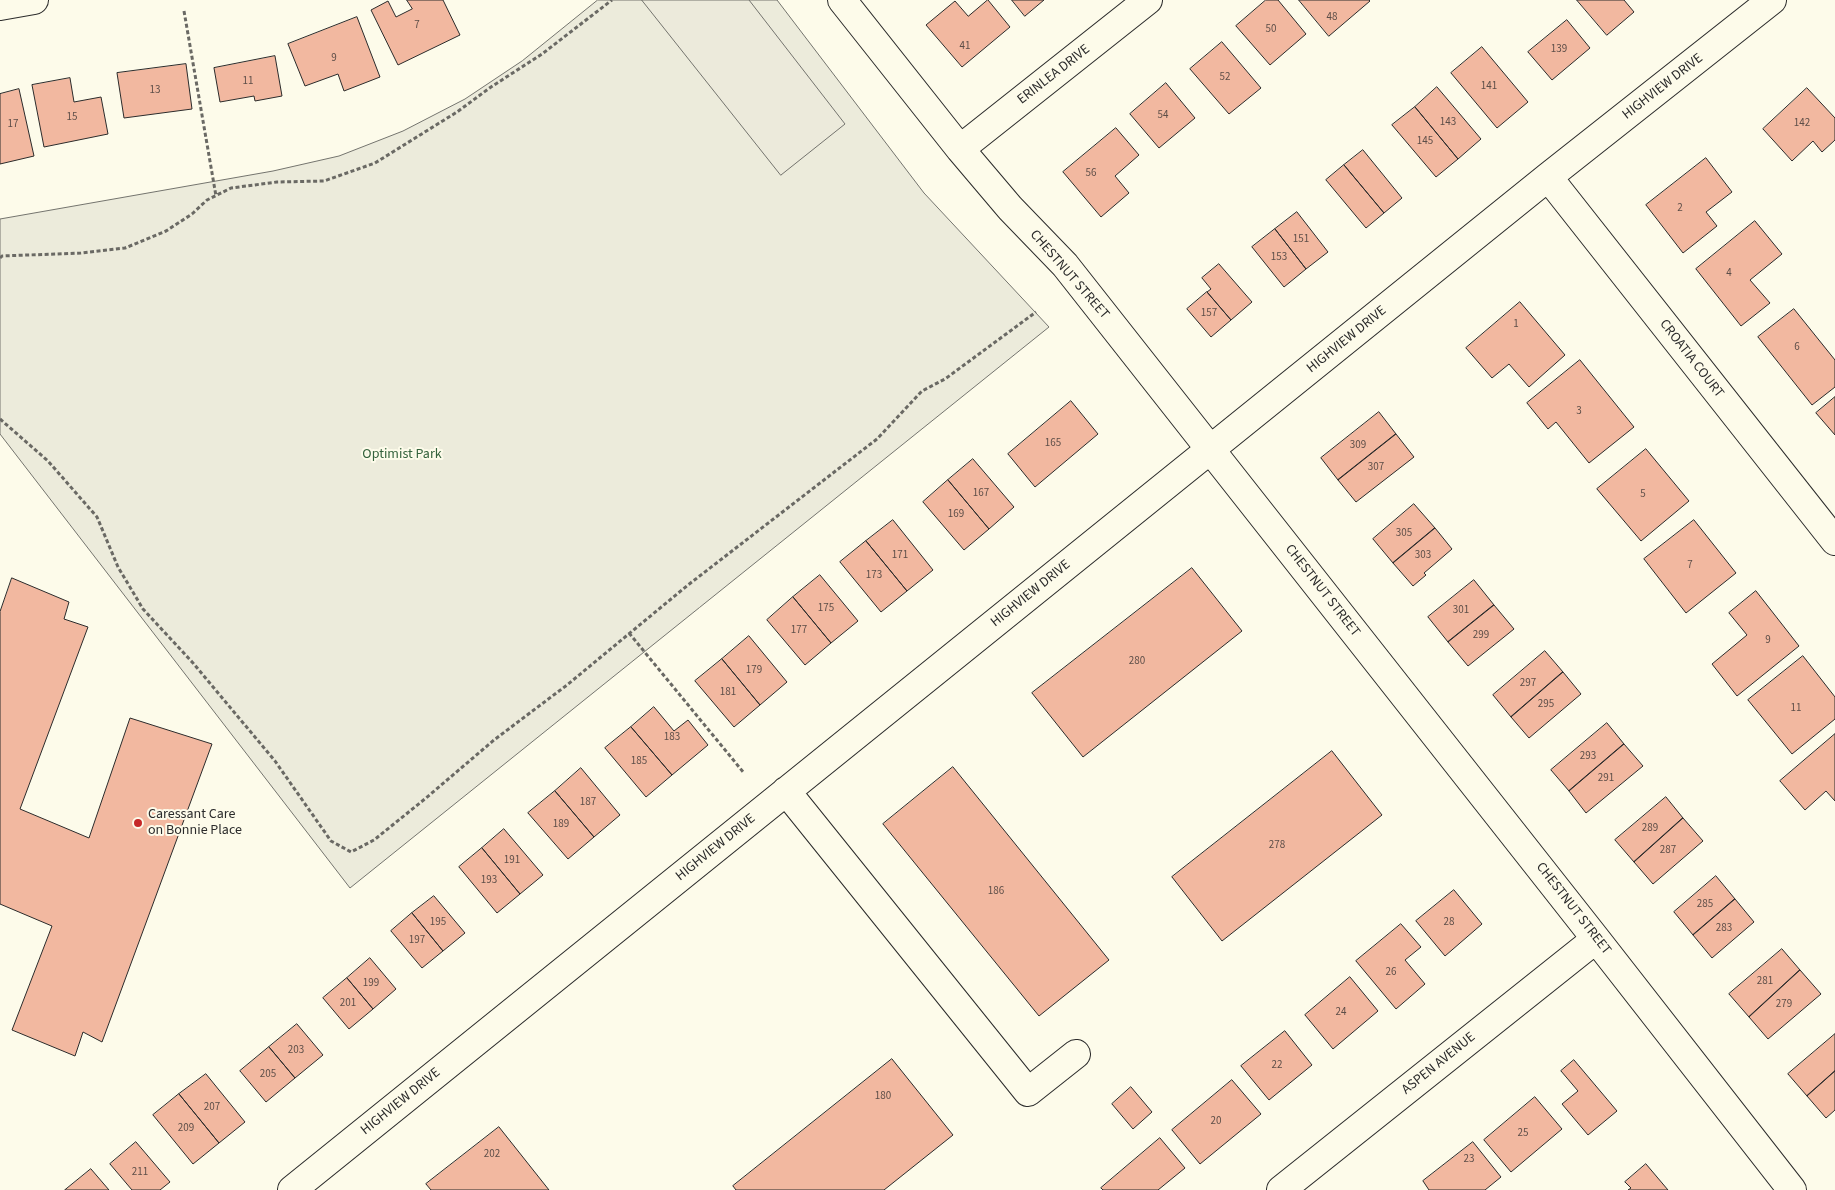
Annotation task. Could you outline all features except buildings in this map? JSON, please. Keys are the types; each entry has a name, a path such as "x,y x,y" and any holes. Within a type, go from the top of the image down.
{"street":[{"path":"0,6 34,0"},
{"name":"CHESTNUT STREET","path":"842,0 960,149 1010,208 1065,266 1792,1190"},
{"name":"ERINLEA DRIVE","path":"960,149 1148,0"},
{"name":"HIGHVIEW DRIVE","path":"292,1190 1548,178 1772,0"},
{"name":"CROATIA COURT","path":"1548,178 1835,541"},
{"path":"786,791 1028,1092 1076,1054"},
{"name":"ASPEN AVENUE","path":"1281,1190 1596,939"}],"path":[{"path":"0,258 2,256 81,253 125,248 166,231 192,214 207,200 231,188 277,182 324,181 375,163 457,112 542,54 612,0"},
{"path":"184,11 216,196"},
{"path":"0,419 48,461 97,516 118,567 143,609 193,663 275,761 331,841 351,852 374,840 494,740 567,685 688,585 877,439 922,391 945,379 1036,312"},
{"path":"630,633 744,773"}],"green space":[{"name":"Optimist Park","path":"598,0 777,0 924,193 1049,327 350,888 0,434 0,219 273,171 339,156 403,131 465,99 522,61"}],"shaded area":[{"path":"642,0 749,0 845,124 781,175"}],"place":[{"name":"Caressant Care on Bonnie Place","path":"138,823"}]}
